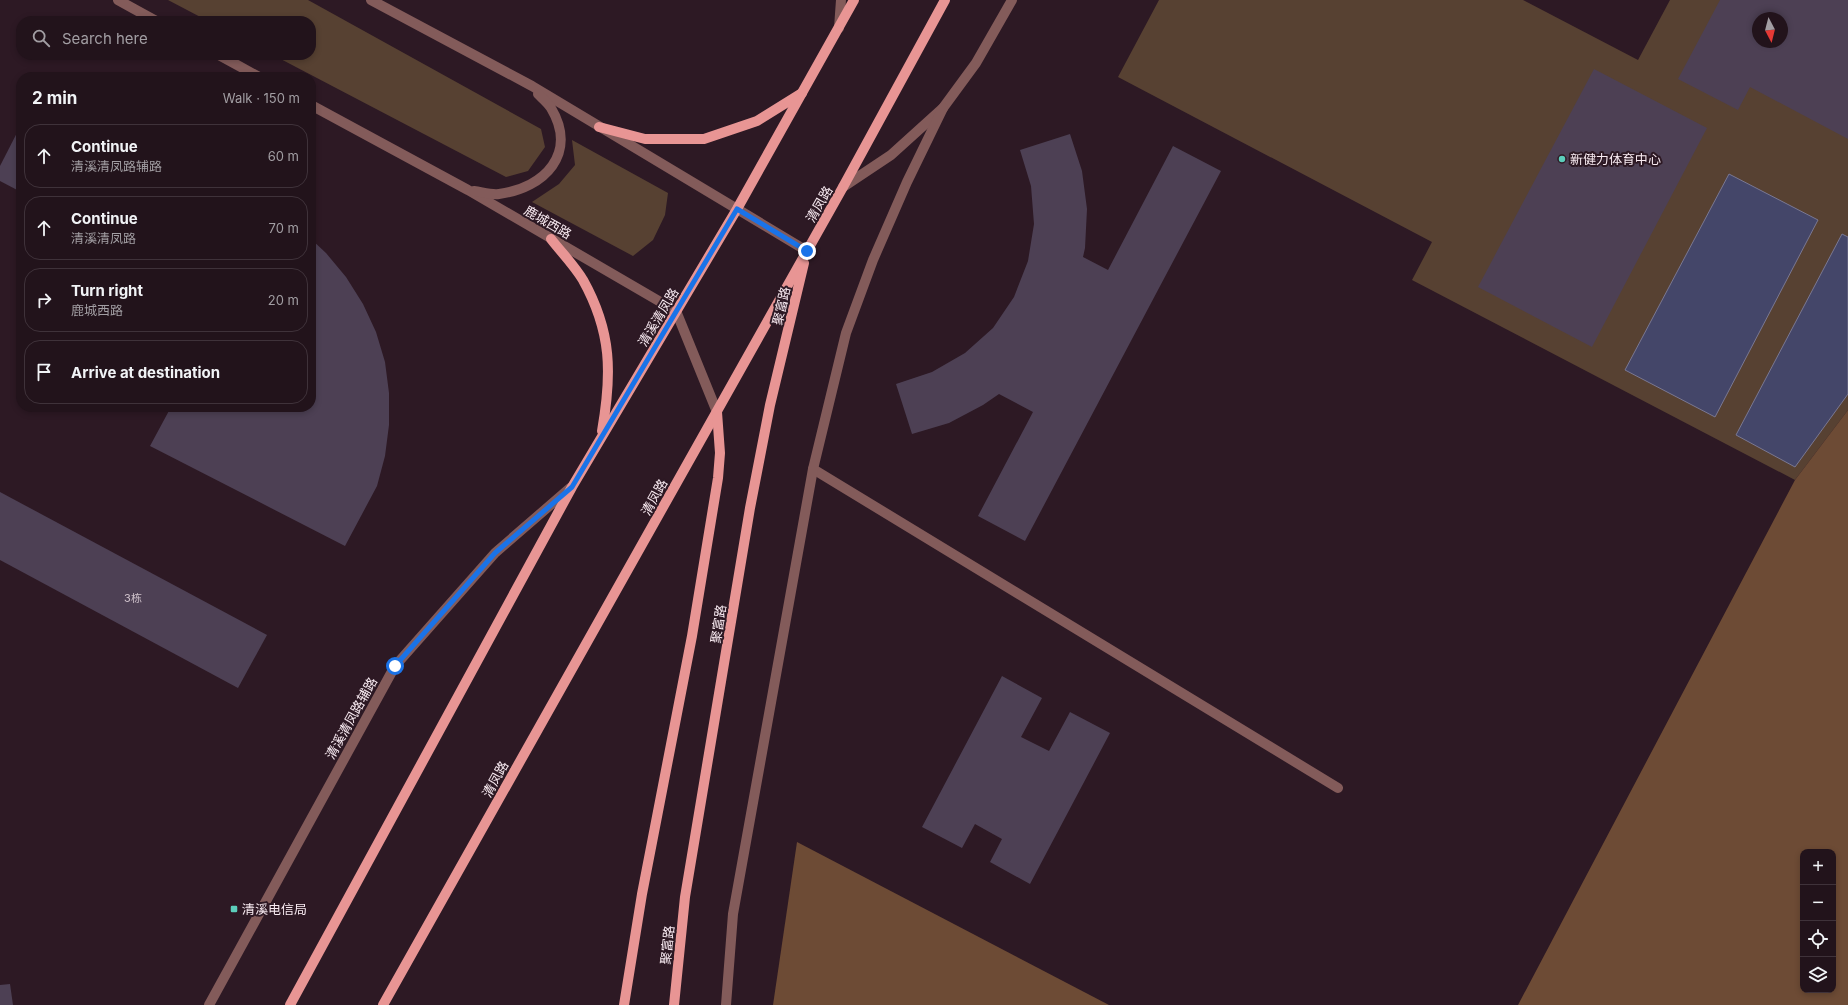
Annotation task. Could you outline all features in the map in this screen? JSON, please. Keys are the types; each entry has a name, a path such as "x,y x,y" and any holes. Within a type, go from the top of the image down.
{"main road":[{"path":"599,127 645,139 704,139 758,121 803,92 854,0"},
{"name":"清凤路","path":"383,1005 843,187 945,0"},
{"name":"清溪清凤路","path":"572,487 737,209 803,92"},
{"path":"551,238 582,279 599,316 609,359 608,398 601,437"},
{"name":"聚富路","path":"674,1005 685,897 750,508 770,405 807,251"},
{"name":"聚富路","path":"624,1005 642,894 692,636 718,478 720,453 717,412"},
{"path":"290,1005 572,487"}],"street":[{"path":"118,0 147,16"},
{"path":"371,0 532,86 807,251"},
{"path":"839,28 841,0"},
{"path":"726,1005 733,914 812,469 846,333 873,260 907,182 943,108 976,63 1012,0"},
{"path":"228,60 251,72"},
{"path":"468,190 498,195 523,188 546,175 559,155 560,130 550,107 532,86"},
{"name":"鹿城西路","path":"316,108 468,190 676,311"},
{"path":"843,187 891,155 943,108"},
{"path":"676,311 717,412"},
{"path":"812,469 1338,788"},
{"name":"清溪清凤路辅路","path":"209,1005 395,666 495,553 572,487"}],"shaded area":[{"path":"168,0 308,0 541,129 545,147 528,171 506,177 316,78 316,72 305,72 283,60 316,60 316,16 198,16"},
{"name":"新健力体育中心","path":"1159,0 1523,0 1638,60 1670,0 1848,0 1848,410 1795,480 1412,280 1432,242 1118,77"},
{"path":"572,140 668,193 665,215 653,240 633,256 532,202 559,184 575,165"},
{"path":"1848,410 1848,1005 1518,1005 1795,480"},
{"path":"797,842 1109,1005 773,1005"}],"water":[{"path":"1729,174 1818,220 1715,417 1625,370"},
{"path":"1842,234 1848,237 1848,394 1795,467 1736,435"}],"building":[{"path":"1720,0 1848,0 1848,139 1750,87 1738,110 1678,79"},
{"path":"1594,69 1707,128 1592,347 1478,287"},
{"path":"1070,134 1082,171 1087,209 1085,248 1083,257 1108,270 1173,146 1221,171 1025,541 978,516 1033,412 999,394 983,405 949,423 912,434 896,384 932,372 965,353 993,328 1014,297 1028,261 1034,224 1031,186 1020,150"},
{"path":"16,135 16,189 0,181 0,166"},
{"path":"316,244 346,277 363,304 376,332 385,362 389,393 389,425 385,456 377,486 345,546 150,446 168,412 316,412"},
{"path":"0,492 267,635 238,688 0,560"},
{"path":"1002,676 1042,698 1021,737 1049,751 1070,712 1110,733 1030,884 990,862 1002,839 975,824 962,848 922,827"},
{"path":"10,984 13,1005 0,1005 0,985"}],"place":[{"name":"新健力体育中心","path":"1562,159"},
{"name":"清溪电信局","path":"234,909"}],"route":[{"path":"395,666 495,553 572,487 737,209 807,251"}]}
